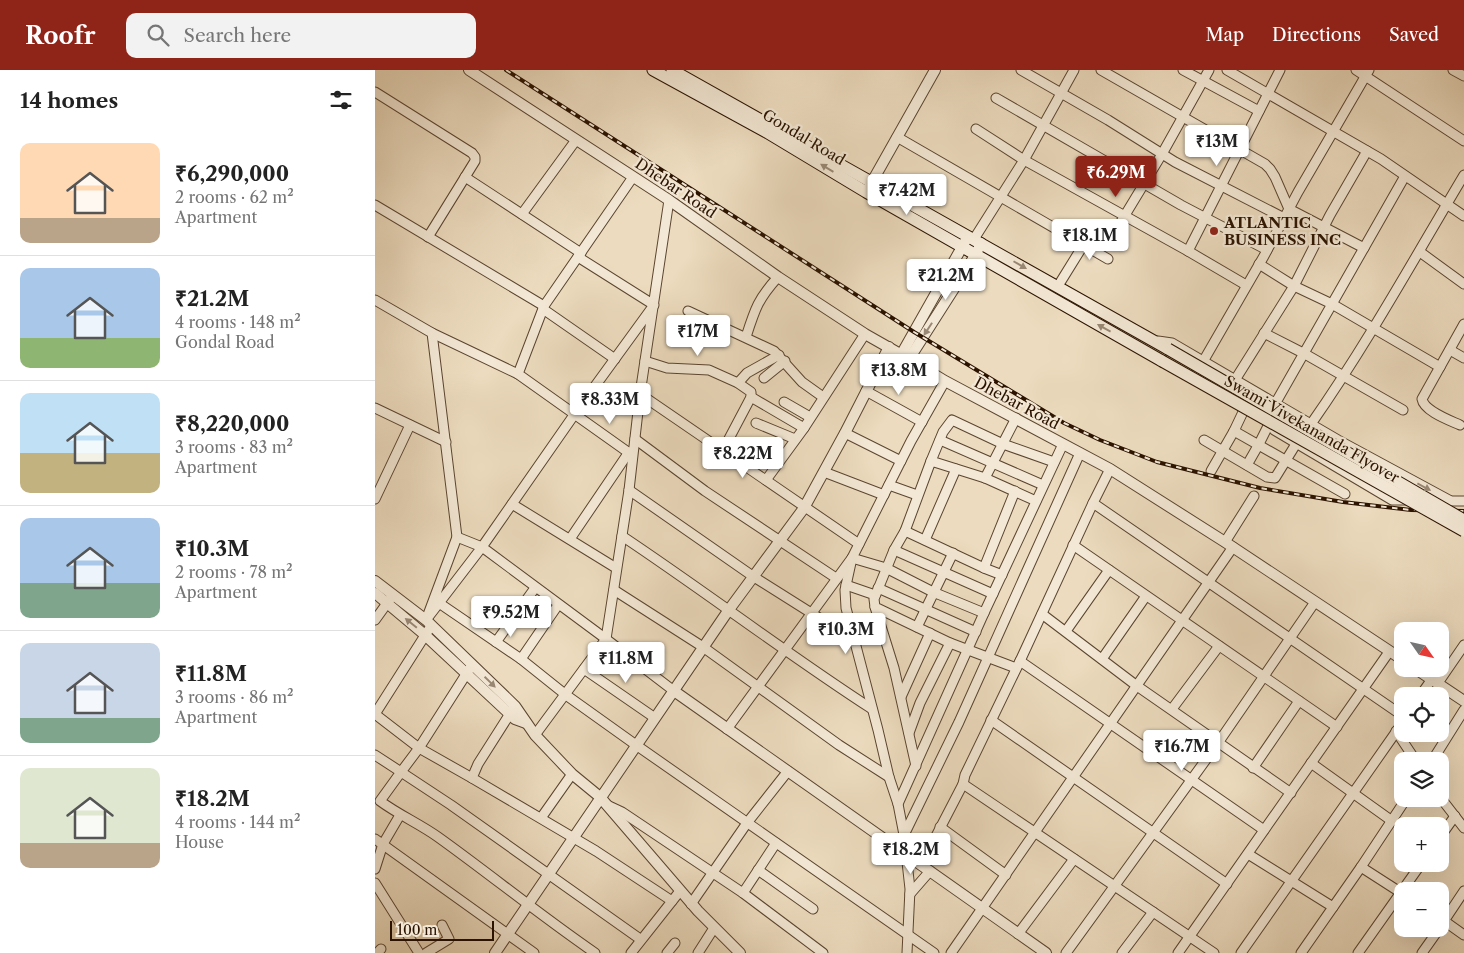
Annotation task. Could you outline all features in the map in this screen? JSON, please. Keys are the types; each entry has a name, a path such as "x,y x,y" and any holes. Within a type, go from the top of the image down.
{"main road":[{"name":"Gondal Road","path":"653,70 869,187 974,239 1153,340"},
{"name":"Gondal Road","path":"673,70 869,187 962,247 1146,352"},
{"name":"Swami Vivekananda Flyover","path":"1153,340 1464,520"},
{"name":"Swami Vivekananda Flyover","path":"1146,352 1464,531"}],"street":[{"name":"Dhebar Road","path":"469,70 669,200 778,277 865,334 945,382 1110,469 1229,544 1394,655"},
{"path":"869,187 935,70"},
{"path":"1021,70 1061,92 1162,154 1284,218"},
{"path":"905,357 962,247 974,239 1024,160 1075,70"},
{"path":"1101,70 1265,164 1270,169 1289,209 1364,248"},
{"path":"1183,70 1202,82 1259,111"},
{"path":"1113,235 1162,154 1209,70"},
{"path":"1227,70 1367,151 1464,216"},
{"path":"1188,251 1280,70"},
{"path":"1356,70 1367,73 1464,141"},
{"path":"1453,70 1464,76"},
{"path":"1191,383 1332,131 1367,73"},
{"path":"375,92 472,153 475,157 475,161 428,237"},
{"path":"996,98 1204,217 1267,250"},
{"path":"976,130 1024,160 1188,251 1246,286"},
{"path":"897,137 1108,259"},
{"path":"522,214 576,140"},
{"path":"1235,380 1293,286 1324,226 1367,151"},
{"path":"465,176 654,305"},
{"path":"1275,404 1383,218 1405,176"},
{"path":"1311,424 1344,377 1373,330 1464,176"},
{"path":"518,374 544,307 633,177"},
{"path":"535,735 606,638 629,490 631,454 635,439 669,200"},
{"path":"375,205 544,307 615,359"},
{"path":"905,357 976,254 974,239"},
{"path":"1058,286 1084,244"},
{"path":"1420,252 1464,284"},
{"path":"1259,264 1293,286 1332,304 1373,330 1440,367"},
{"path":"746,337 753,313 761,297 778,277"},
{"path":"375,300 432,332 518,374 631,454"},
{"path":"654,305 574,415 482,548 439,602 427,627 375,714 419,748 573,837 672,901"},
{"path":"688,311 746,337 782,358 803,382 823,396"},
{"path":"1460,425 1429,410 1422,403 1423,396 1464,324"},
{"path":"427,627 457,537 432,332"},
{"path":"1265,333 1403,410"},
{"path":"766,480 804,428 865,334"},
{"path":"1153,340 1172,343 1275,404 1451,502"},
{"path":"495,953 573,837 603,801 636,745 703,647 804,508 889,347"},
{"path":"1450,350 1464,358"},
{"path":"1146,352 1157,364 1268,426 1392,500 1464,501"},
{"path":"765,378 782,358"},
{"path":"738,383 747,372 782,358"},
{"path":"645,361 667,368 709,370 738,383 751,392 751,397 723,450"},
{"path":"727,728 852,558 921,422 945,382"},
{"path":"866,391 921,422"},
{"path":"641,394 804,508 859,544"},
{"path":"751,397 804,428"},
{"path":"784,402 810,417"},
{"path":"375,408 446,442"},
{"path":"1211,470 1243,412"},
{"path":"985,478 1016,418"},
{"path":"916,766 894,668 875,607 876,592 894,550 905,531 917,495 940,440 952,420 1003,444 1054,462"},
{"path":"756,423 795,440"},
{"path":"375,499 410,425"},
{"path":"1247,465 1268,426"},
{"path":"1234,431 1345,494"},
{"path":"845,433 901,461"},
{"path":"635,439 705,491 836,578"},
{"path":"940,440 1043,485"},
{"path":"1204,440 1267,477 1275,478 1297,444"},
{"path":"898,804 1063,444"},
{"path":"904,835 937,770 1080,453"},
{"path":"570,539 631,454"},
{"path":"931,461 985,478 1036,501"},
{"path":"925,540 956,469"},
{"path":"910,894 925,868 940,827 963,784 965,775 1110,469"},
{"path":"824,472 884,495"},
{"path":"889,485 917,495"},
{"path":"629,490 754,577 855,640"},
{"path":"984,568 1015,491"},
{"path":"951,953 1209,583 1254,496"},
{"path":"1093,503 1394,710"},
{"path":"512,504 616,568"},
{"path":"905,531 1002,575"},
{"path":"622,536 669,567 728,611 872,708"},
{"path":"457,537 482,548 606,638 674,691 1046,953"},
{"path":"1073,545 1337,727"},
{"path":"894,550 993,594"},
{"path":"917,626 953,553"},
{"path":"852,558 886,568 933,592 984,613"},
{"path":"852,558 844,600 889,777 898,804 904,835 910,894 907,953"},
{"path":"1066,631 1109,570"},
{"path":"375,581 390,599 427,627 512,710 523,715 526,723 535,735 572,774 603,801 691,904 740,953"},
{"path":"846,585 876,592 976,632"},
{"path":"496,642 535,588"},
{"path":"614,590 703,647 839,744 889,777"},
{"path":"375,593 390,599 427,627"},
{"path":"1102,659 1146,596"},
{"path":"375,620 390,599"},
{"path":"439,602 521,659 566,695 636,745 934,953"},
{"path":"1066,953 1218,743 1315,602"},
{"path":"521,659 558,605"},
{"path":"875,607 950,643 987,658 1018,664 1111,724 1264,830"},
{"path":"1042,614 1137,686 1291,793"},
{"path":"901,697 930,633"},
{"path":"909,733 920,703 950,643"},
{"path":"1429,687 1464,645"},
{"path":"1172,709 1219,646"},
{"path":"1178,953 1389,652"},
{"path":"469,669 419,748 378,799 400,815 433,834 488,873 527,905 595,953"},
{"path":"584,670 655,718"},
{"path":"1430,678 1464,701"},
{"path":"1253,768 1299,701"},
{"path":"472,778 478,764 512,710"},
{"path":"1438,752 1464,710"},
{"path":"991,720 1227,884"},
{"path":"1241,953 1394,734"},
{"path":"375,755 640,939"},
{"path":"1311,763 1392,820"},
{"path":"691,904 747,823 788,771"},
{"path":"541,818 572,774"},
{"path":"963,784 1214,953"},
{"path":"603,801 743,893 823,953"},
{"path":"1301,953 1401,807"},
{"path":"1448,807 1464,828"},
{"path":"375,869 383,844 400,815"},
{"path":"1449,824 1455,816"},
{"path":"940,827 1006,875"},
{"path":"375,839 534,953"},
{"path":"743,893 776,844"},
{"path":"1248,854 1333,907"},
{"path":"1018,934 1074,859"},
{"path":"1361,867 1394,888"},
{"path":"758,870 813,909"},
{"path":"375,883 419,953"},
{"path":"631,953 640,939 680,891"},
{"path":"1449,913 1464,891"},
{"path":"1358,953 1394,904"},
{"path":"1122,953 1153,912"},
{"path":"427,953 449,939 442,925"},
{"path":"698,953 714,928"},
{"path":"1449,928 1464,935"},
{"path":"1422,953 1432,937"},
{"path":"667,953 675,943"}],"railway":[{"path":"506,70 914,332 1064,423 1100,440 1157,462 1260,488 1343,502 1411,510 1464,511"}],"place":[{"name":"ATLANTIC BUSINESS INC","path":"1214,231"}]}
